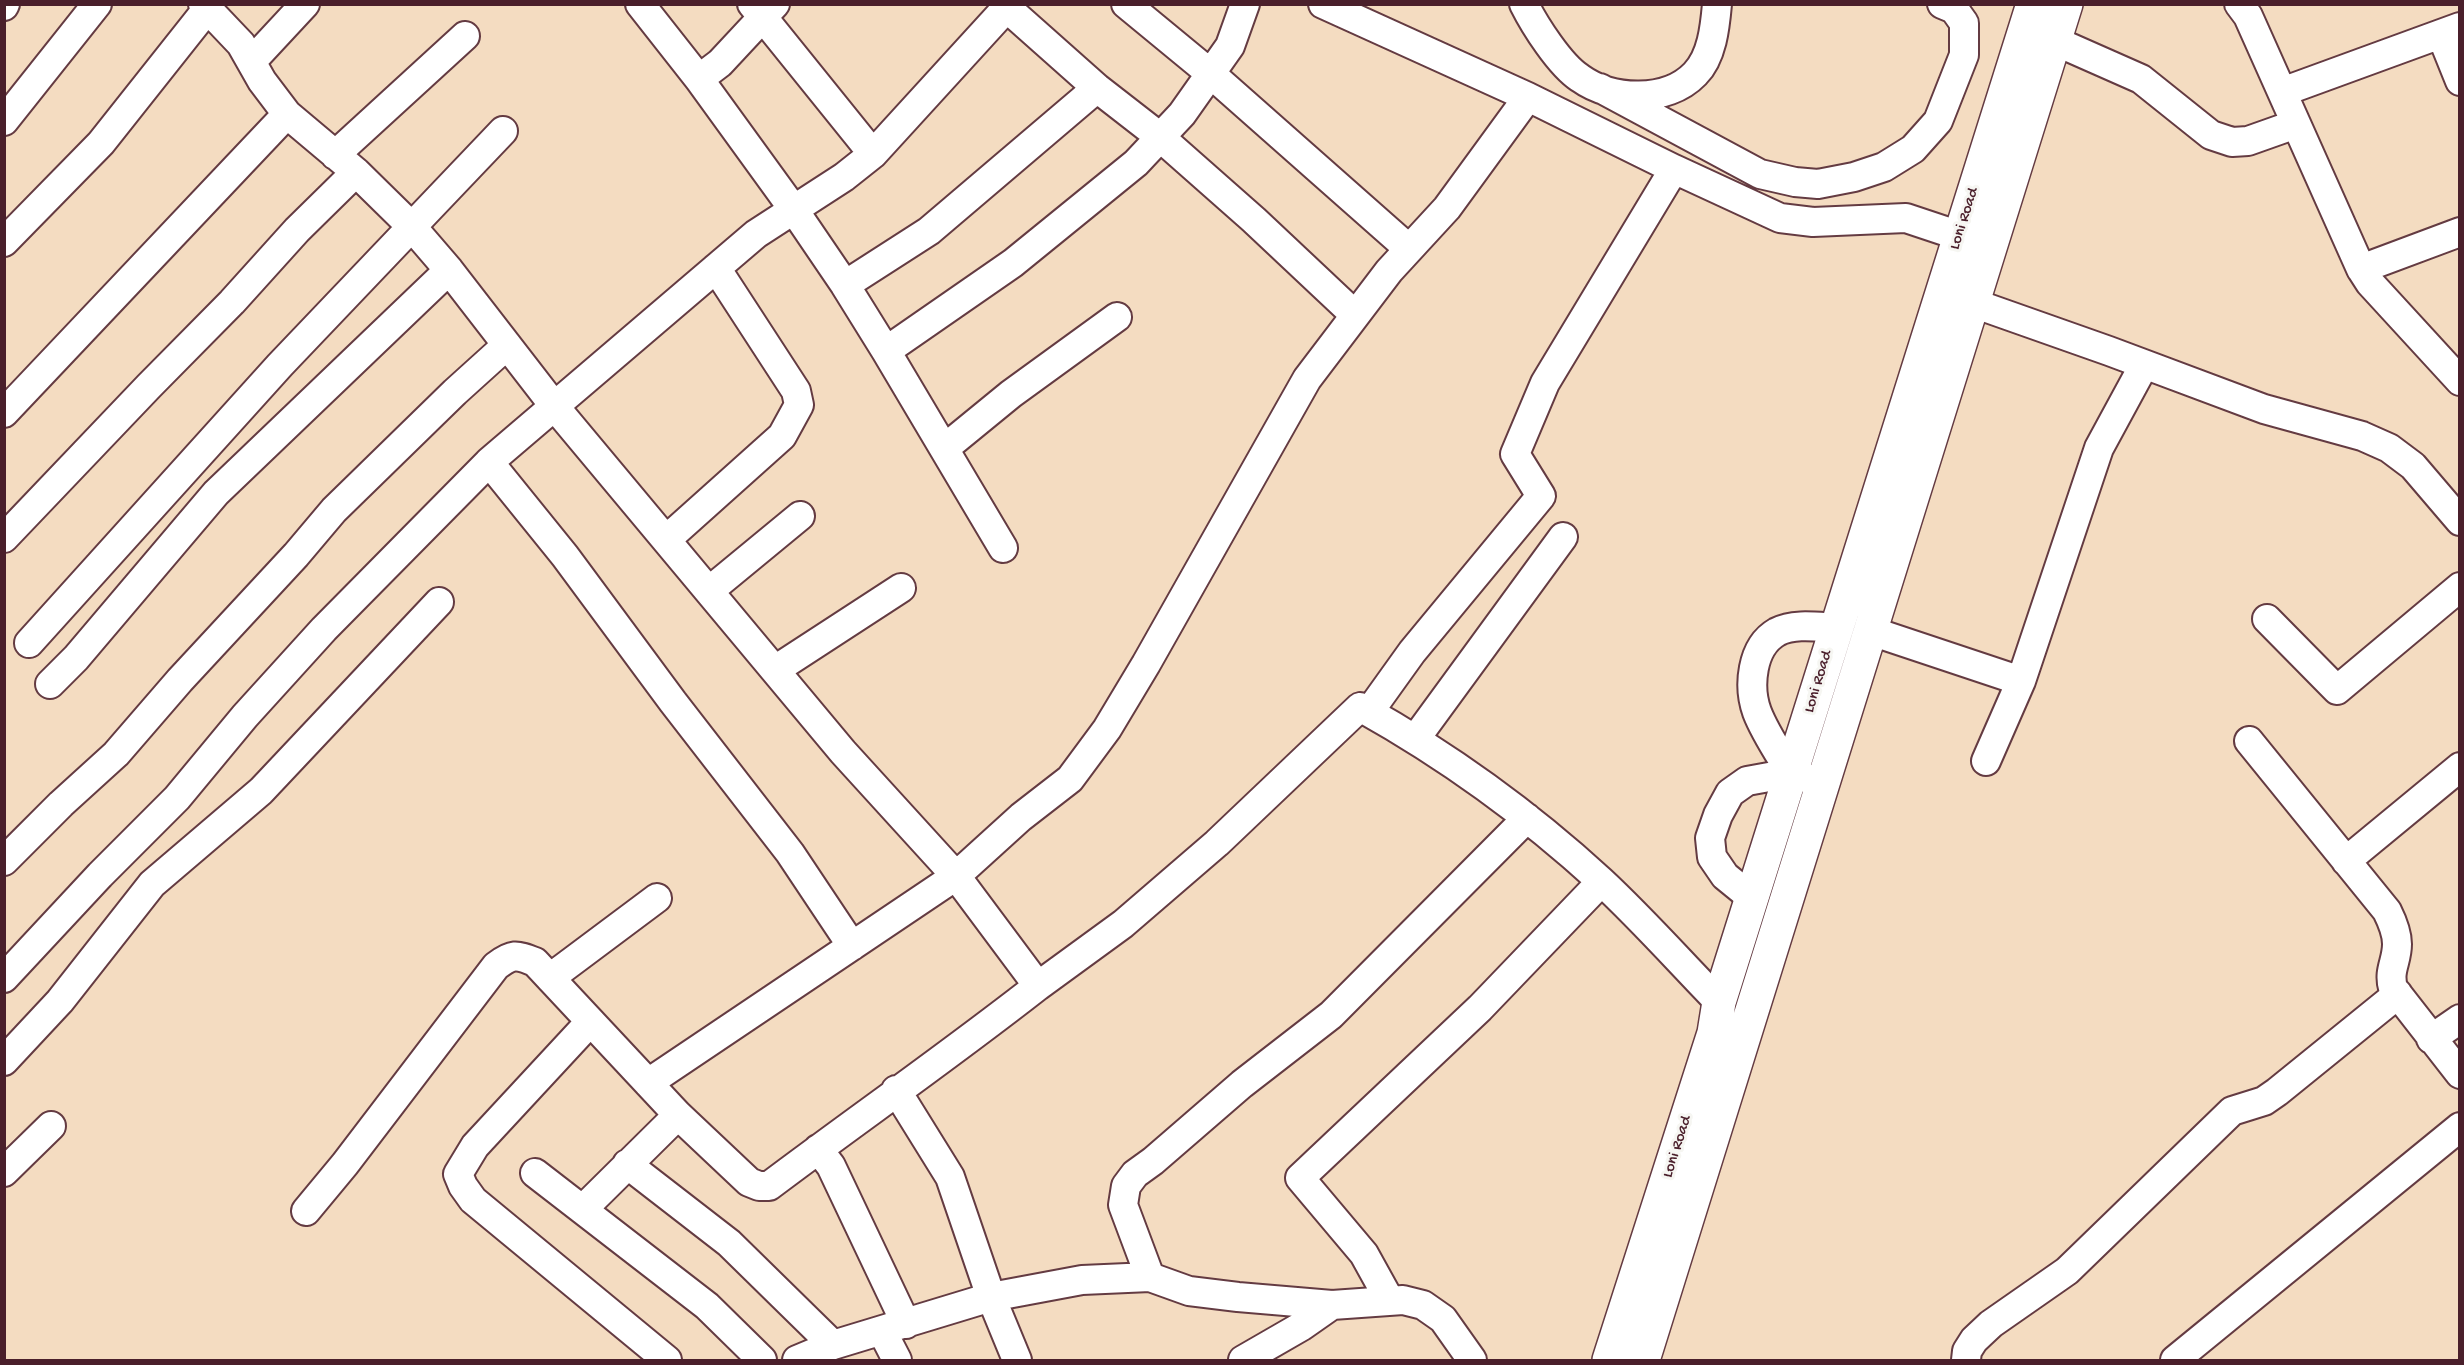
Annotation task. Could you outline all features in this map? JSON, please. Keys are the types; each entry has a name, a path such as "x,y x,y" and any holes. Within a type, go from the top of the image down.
{"highway":[{"name":"Loni Road","path":"1609,1360 1714,1033 1719,1002 2033,4"},
{"name":"Loni Road","path":"1643,1360 2066,4"}],"street":[{"path":"4,121 97,4"},
{"path":"252,61 305,4"},
{"path":"640,4 699,79 845,285 1003,548"},
{"path":"1126,4 1211,74 1409,249"},
{"path":"886,351 1013,263 1136,163 1182,114 1211,74 1230,46 1245,4"},
{"path":"1323,4 1528,97 1779,218 1813,222 1906,218 1959,236"},
{"path":"1524,4 1530,16 1564,62 1579,78 1760,174 1794,182 1818,184 1854,177 1884,167 1913,149 1938,121 1955,84 1964,55 1964,23 1954,9 1942,4"},
{"path":"1600,88 1625,95 1646,95 1674,90 1696,73 1707,56 1715,25 1717,4"},
{"path":"2239,4 2248,16 2361,269 2370,283 2460,381"},
{"path":"4,242 101,143 206,6 241,44 262,81 287,114 346,163 412,227 449,270 555,406 843,752 956,876 1038,986"},
{"path":"4,978 92,883 177,798 245,716 324,629 489,462 756,234 873,154 1008,6 1097,88 1160,137 1254,220 1355,315"},
{"path":"699,79 720,63 763,9 873,154"},
{"path":"2282,92 2450,31 2460,81"},
{"path":"4,538 148,386 232,302 297,230 346,163 465,36"},
{"path":"2055,41 2141,79 2211,135 2232,142 2248,141 2296,124"},
{"path":"845,285 929,231 1097,88"},
{"path":"648,1083 956,876 1021,817 1070,779 1107,729 1198,574 1252,473 1307,379 1409,249 1447,208 1528,97"},
{"path":"4,413 287,114"},
{"path":"29,643 250,398 503,131"},
{"path":"1368,712 1412,652 1541,496 1515,454 1545,383 1674,169"},
{"path":"2361,269 2460,232"},
{"path":"667,539 782,436 799,405 795,391 716,268"},
{"path":"50,684 76,658 216,492 449,270"},
{"path":"1973,303 2264,409 2362,436 2389,448 2413,466 2460,521"},
{"path":"945,448 1011,394 1117,317"},
{"path":"4,861 61,804 116,754 334,510 454,392 507,345"},
{"path":"1986,761 2021,681 2100,448 2144,365"},
{"path":"489,462 565,556 673,702 790,853 852,946"},
{"path":"709,591 800,516"},
{"path":"1416,738 1563,537"},
{"path":"2267,619 2337,690 2460,587"},
{"path":"775,670 901,588"},
{"path":"4,1061 60,1001 152,884 261,791 439,602"},
{"path":"1791,773 1757,712 1752,692 1754,665 1764,644 1776,633 1790,628 1836,628"},
{"path":"1871,631 2021,681"},
{"path":"306,1211 345,1164 496,966 509,956 521,956 535,962 678,1115 750,1182 759,1186 769,1186 1123,924 1217,843 1360,707 1416,738 1527,818 1601,882 1719,1002"},
{"path":"2248,741 2386,911 2394,926 2397,944 2390,976 2398,994 2460,1074"},
{"path":"2346,861 2460,767"},
{"path":"1752,898 1725,876 1712,857 1710,838 1730,793 1747,781 1791,773 1823,784"},
{"path":"1150,1277 1129,1227 1123,1204 1126,1186 1135,1174 1242,1084 1331,1015 1527,818"},
{"path":"1390,1301 1364,1254 1300,1178 1480,1008 1601,882"},
{"path":"550,978 657,898"},
{"path":"1966,1360 1967,1351 1974,1340 1991,1324 2067,1271 2232,1111 2264,1101 2277,1092 2398,994"},
{"path":"2432,1039 2460,1019"},
{"path":"590,1022 475,1146 458,1173 463,1186 473,1200 667,1360"},
{"path":"896,1090 950,1177 991,1297 1017,1360"},
{"path":"583,1209 678,1115"},
{"path":"4,1172 51,1126"},
{"path":"2175,1360 2460,1127"},
{"path":"818,1149 831,1166 894,1328 897,1360"},
{"path":"627,1164 729,1243 813,1355 991,1297 1082,1280 1150,1277 1189,1291 1308,1304 1332,1305 1403,1300 1423,1305 1443,1319 1472,1360"},
{"path":"535,1173 707,1306 762,1360"},
{"path":"1243,1360 1302,1326 1332,1305"}]}
